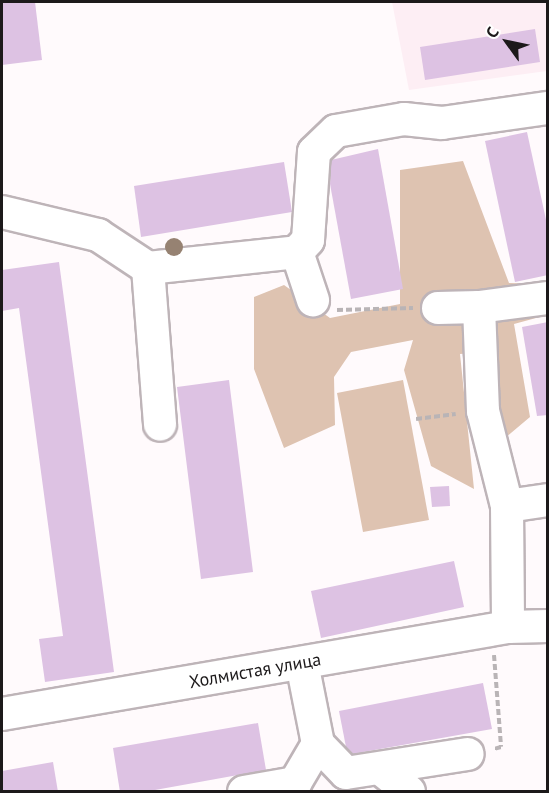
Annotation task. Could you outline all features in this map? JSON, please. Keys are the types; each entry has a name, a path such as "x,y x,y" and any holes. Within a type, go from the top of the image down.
{"street":[{"path":"2,212 98,235 148,268 297,252 308,240 314,152 336,131 404,119 442,123 542,105 548,108"},
{"path":"297,252 313,300"},
{"path":"148,268 160,425"},
{"path":"438,308 479,308 548,298"},
{"path":"479,308 483,411 507,506 500,629"},
{"path":"507,506 548,500"},
{"name":"Холмистая улица","path":"2,714 500,629 548,626"},
{"path":"302,663 318,744 346,773 468,754"},
{"path":"244,792 295,783 318,744"},
{"path":"381,769 409,792"}],"path":[{"path":"313,300 334,310 438,308"},
{"path":"416,419 483,411"},
{"path":"468,754 501,747 500,629"}],"shaded area":[{"path":"392,2 547,2 547,71 409,90"},
{"path":"463,161 509,283 547,284 547,315 514,324 530,417 499,443 488,352 460,354 474,489 431,466 404,370 413,340 351,352 334,377 335,425 284,448 254,369 254,297 284,285 330,318 400,304 400,170"},
{"path":"403,380 429,520 363,532 337,393"}],"building":[{"path":"2,2 35,2 42,60 2,65"},
{"path":"535,29 540,62 425,80 420,47"},
{"path":"527,132 548,229 548,275 515,282 485,141"},
{"path":"378,149 403,289 351,299 330,184 331,160"},
{"path":"284,162 292,212 141,237 134,186"},
{"path":"59,262 114,672 45,682 39,639 63,636 19,308 2,311 2,270"},
{"path":"548,322 548,415 537,416 522,327"},
{"path":"229,380 253,572 201,579 177,387"},
{"path":"449,486 450,506 432,507 430,487"},
{"path":"454,561 464,607 321,638 311,591"},
{"path":"483,683 492,729 352,754 346,747 339,711"},
{"path":"258,723 266,770 144,792 120,792 113,748"},
{"path":"53,762 58,792 2,792 2,771"}]}
